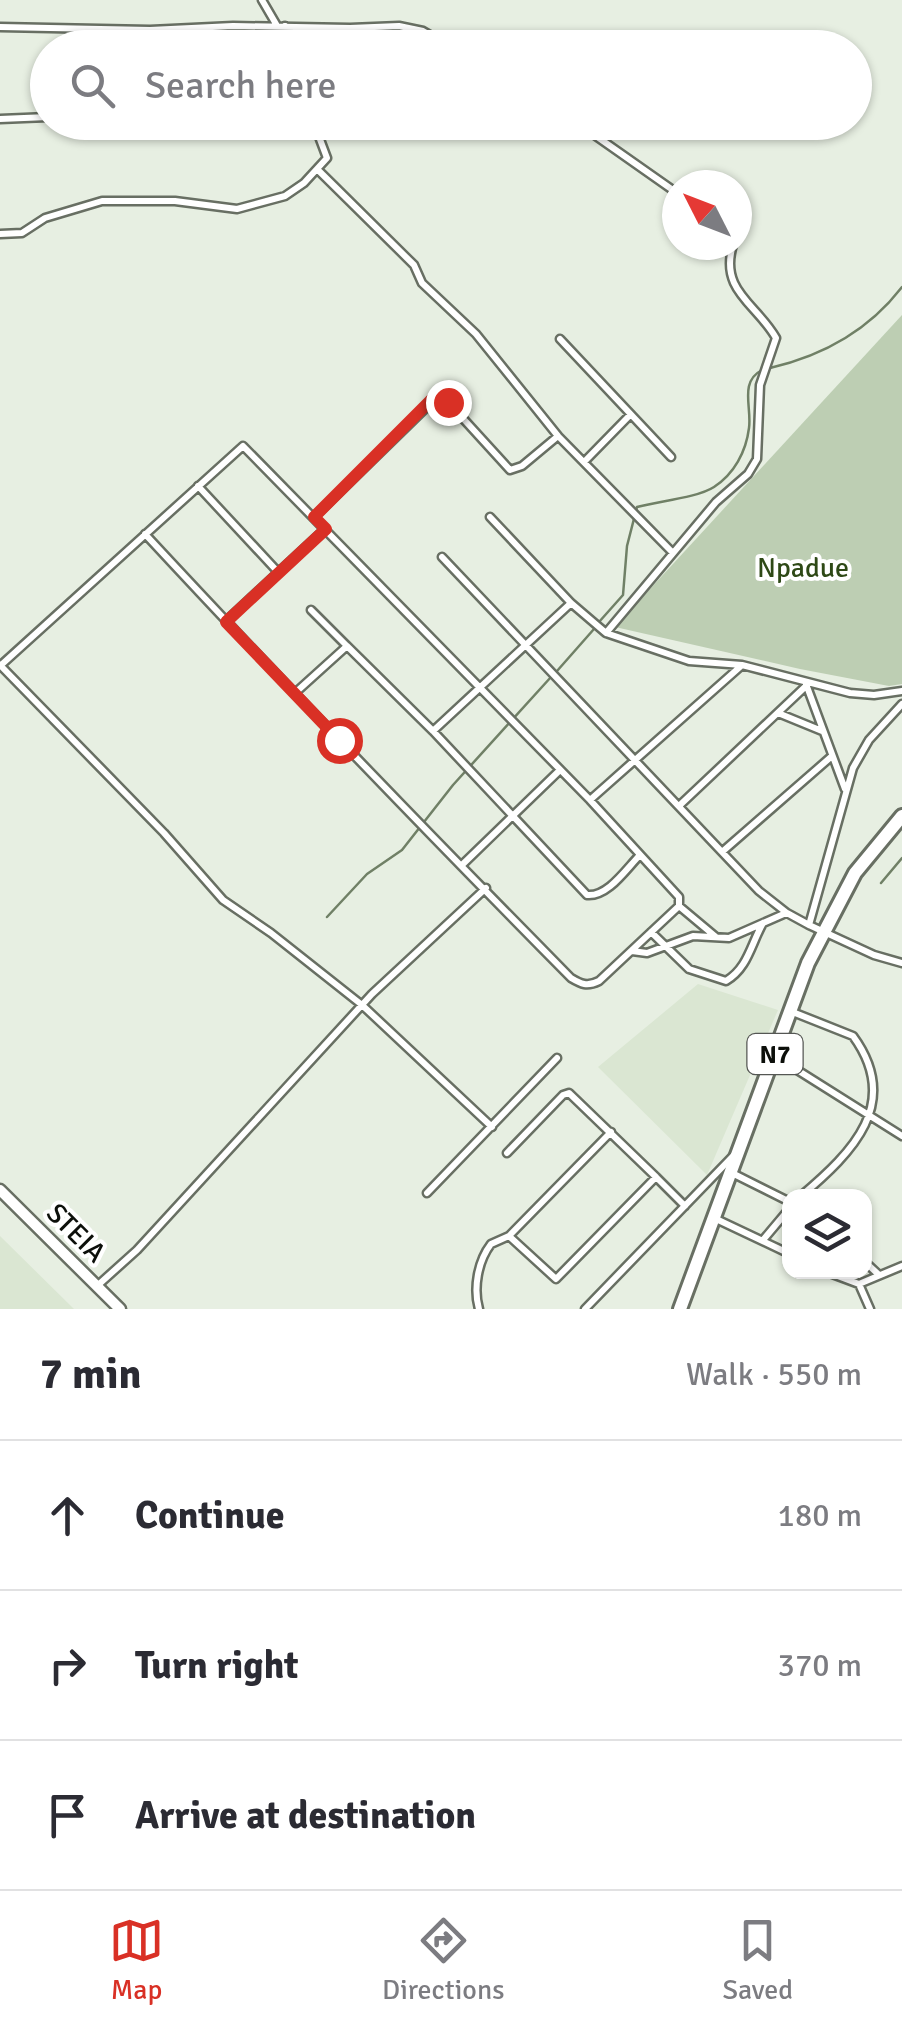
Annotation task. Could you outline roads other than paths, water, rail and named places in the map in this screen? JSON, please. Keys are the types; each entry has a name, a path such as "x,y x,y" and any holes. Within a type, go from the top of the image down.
{"highway":[{"name":"N7","path":"680,1309 823,931 855,873 902,816"}],"main road":[{"name":"STEIA","path":"0,1190 120,1309"}],"street":[{"path":"262,0 282,30"},
{"path":"0,26 417,30"},
{"path":"0,120 30,118"},
{"path":"0,234 26,232 45,218 102,201 175,201 233,210 285,196 318,170 327,154 320,140"},
{"path":"602,140 662,182"},
{"path":"318,170 414,265 422,282 476,334 558,436 673,552"},
{"path":"606,633 716,502 748,474 757,459 760,385 776,338 733,282 728,270 730,260"},
{"path":"560,339 671,457"},
{"path":"314,517 437,397 448,402 510,470 522,466 558,436"},
{"path":"584,462 630,415"},
{"path":"146,534 379,778 408,816 463,864 570,978 591,985 599,981 679,906 679,897 590,800 243,446 0,666 155,824 223,900 272,933 362,1006 492,1127"},
{"path":"198,486 278,572"},
{"path":"490,517 571,603 606,633 688,661 742,665 862,695 902,691"},
{"path":"226,622 326,529"},
{"path":"442,557 759,891 787,913 874,955 902,963"},
{"path":"433,731 571,603"},
{"path":"311,610 433,731 582,891 592,897 606,890 640,855"},
{"path":"295,693 347,646"},
{"path":"590,800 742,665"},
{"path":"680,804 805,682"},
{"path":"805,682 845,789"},
{"path":"809,924 845,789 869,740 902,704"},
{"path":"778,712 822,731"},
{"path":"722,852 832,756"},
{"path":"463,864 560,770"},
{"path":"97,1286 138,1250 362,1006 486,888"},
{"path":"679,906 716,938"},
{"path":"631,951 641,954 693,936 729,938 787,913"},
{"path":"651,932 689,970 726,981 746,962 763,924"},
{"path":"790,1011 847,1032 858,1043 876,1080 872,1116 810,1189"},
{"path":"774,1056 902,1136"},
{"path":"428,1192 557,1058"},
{"path":"507,1153 562,1094 569,1093 685,1206"},
{"path":"479,1309 476,1288 486,1251 498,1238 509,1236 611,1132"},
{"path":"585,1309 740,1149"},
{"path":"730,1173 782,1201"},
{"path":"509,1236 556,1279 656,1177"},
{"path":"763,1240 782,1215"},
{"path":"713,1218 782,1250"},
{"path":"859,1284 901,1267"},
{"path":"872,1269 878,1275"},
{"path":"846,1279 859,1284 870,1309"}],"waterway":[{"path":"770,368 843,339 875,316 902,287"},
{"path":"599,622 623,595 627,546 637,507 698,494 727,476 745,446 749,388 762,370"},
{"path":"557,671 594,629"},
{"path":"327,917 367,874 402,850 453,785 551,677"},
{"path":"881,883 902,858"}],"park label":[{"name":"Npadue","path":"803,568"}]}
